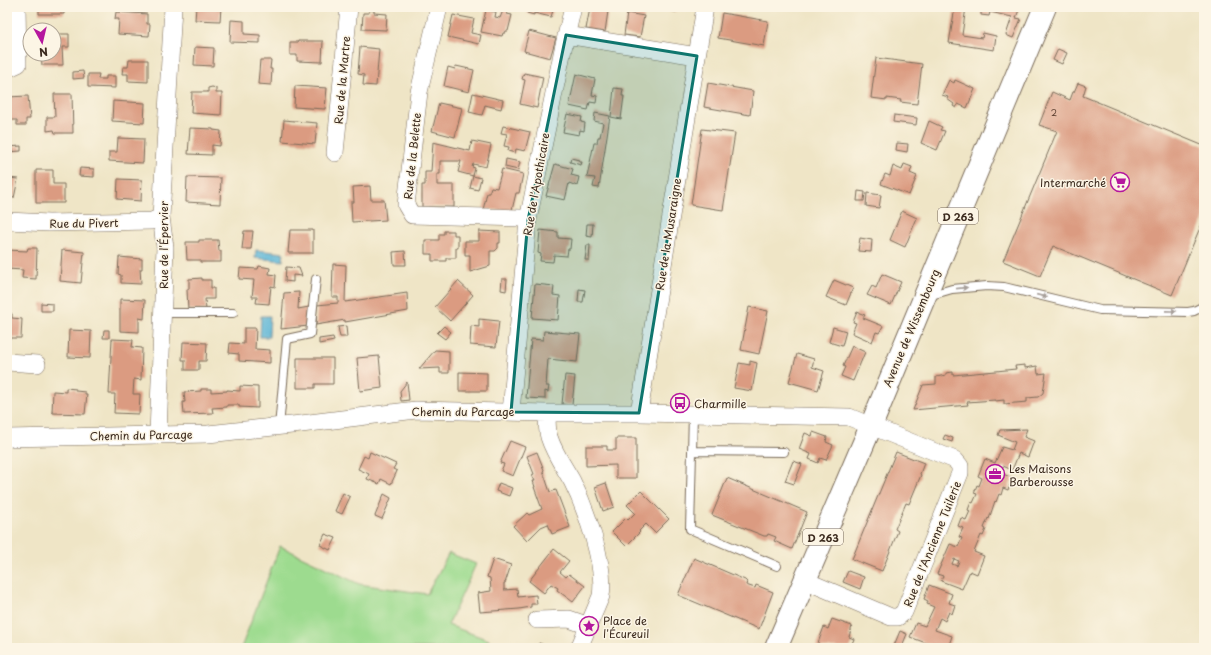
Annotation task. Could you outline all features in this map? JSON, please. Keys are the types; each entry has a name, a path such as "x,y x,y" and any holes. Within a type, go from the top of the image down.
{"main road":[{"name":"Avenue de Wissembourg","path":"776,648 871,426 1045,7"}],"street":[{"path":"7,70 18,64 17,7"},
{"name":"Rue de l'Épervier","path":"158,435 165,247 161,216 173,7"},
{"name":"Rue de la Martre","path":"335,153 349,7"},
{"name":"Rue de la Belette","path":"439,7 418,92 406,206 412,215 528,220"},
{"name":"Rue de l'Apothicaire","path":"511,412 528,220 573,7"},
{"name":"Rue de la Musaraigne","path":"639,413 705,7"},
{"path":"566,35 697,56"},
{"name":"Rue du Pivert","path":"7,221 49,224 152,221 161,216"},
{"path":"7,362 37,364"},
{"name":"Chemin du Parcage","path":"7,438 208,434 416,410 849,417 871,426"},
{"path":"547,413 548,436 581,502 594,541 602,577 601,596 580,648"},
{"name":"Rue de l'Ancienne Tuilerie","path":"804,580 891,617 898,617 904,612 960,473 960,466 955,460 871,426"},
{"path":"538,620 569,619 589,626"}],"lane":[{"path":"278,427 287,339 310,334 316,279"},
{"path":"924,296 962,288 987,286 1004,287 1100,310 1188,312 1204,306"},
{"path":"162,313 233,313"},
{"path":"693,414 690,529 778,566"},
{"path":"692,451 784,452"}],"highlighted area":[{"path":"566,35 697,56 639,413 511,412 528,220"}],"green space":[{"path":"280,546 359,584 427,594 449,553 476,564 448,625 489,640 486,648 241,648"}],"water":[{"path":"256,250 284,253 283,261 255,258"},
{"path":"261,316 270,316 269,337 260,337"}],"building":[{"path":"39,7 64,7 64,14 39,14"},
{"path":"196,7 221,7 220,21 195,20"},
{"path":"528,7 554,7 551,17 527,13"},
{"path":"655,7 676,7 676,12 655,9"},
{"path":"955,7 966,7 962,35 982,38 983,33 996,36 994,50 949,43"},
{"path":"981,7 1020,7 1016,18 1021,19 1013,38 1006,35 1012,17 990,12 989,16 981,15"},
{"path":"504,8 508,9 507,14 512,15 508,31 503,33 502,36 481,32 486,10 496,12 495,17 500,18"},
{"path":"590,8 608,11 605,32 586,29"},
{"path":"369,10 374,10 374,13 387,14 386,30 362,29 363,13 369,13"},
{"path":"116,12 147,14 147,24 150,24 149,36 118,34 119,19 115,19"},
{"path":"627,13 644,16 640,37 624,35"},
{"path":"722,13 768,21 764,46 718,38"},
{"path":"453,15 474,19 471,33 481,35 479,44 448,37"},
{"path":"231,20 244,21 244,34 260,35 260,43 230,42"},
{"path":"529,31 556,38 550,58 524,51"},
{"path":"62,34 69,34 69,47 62,47"},
{"path":"323,41 322,62 297,61 297,55 290,55 290,42"},
{"path":"62,47 63,65 42,65 42,62 62,62"},
{"path":"195,47 214,48 213,66 194,65"},
{"path":"360,47 379,49 376,86 363,85 364,75 358,74"},
{"path":"1058,49 1067,53 1062,64 1053,60"},
{"path":"876,58 922,64 917,104 900,102 901,100 887,98 887,100 871,98"},
{"path":"129,60 148,60 148,82 128,81 128,74 122,74 123,67 128,67"},
{"path":"260,60 271,60 271,85 258,84"},
{"path":"456,66 474,70 469,92 444,86 448,67 455,69"},
{"path":"83,71 84,78 73,79 73,72"},
{"path":"524,73 543,77 537,108 520,104 525,80 522,79"},
{"path":"88,74 99,74 98,79 106,79 106,76 115,76 115,88 88,87"},
{"path":"576,74 595,79 592,95 597,96 596,103 590,102 588,110 569,106"},
{"path":"949,80 954,83 955,80 975,89 967,108 958,104 956,108 953,106 954,104 947,99 948,97 942,95"},
{"path":"708,83 753,91 750,115 704,107"},
{"name":"Intermarché","path":"1078,83 1086,86 1083,96 1204,146 1204,218 1172,295 1053,246 1040,276 1003,261 1057,131 1039,125 1052,92 1070,100"},
{"path":"295,86 327,88 325,109 294,107"},
{"path":"208,88 216,88 216,93 222,93 221,115 191,113 192,92 208,92"},
{"path":"614,88 623,89 622,96 624,96 621,119 611,117"},
{"path":"473,93 503,100 501,109 485,105 482,115 469,112"},
{"path":"54,94 72,94 73,133 55,133 54,130 47,131 47,117 55,117"},
{"path":"28,96 30,119 26,119 26,125 17,125 17,120 7,120 7,97"},
{"path":"113,101 145,103 144,123 112,121"},
{"path":"439,103 462,108 455,137 432,131"},
{"path":"595,113 610,116 599,188 593,187 595,178 587,177 594,143 597,143 598,137 600,137 603,123 594,121"},
{"path":"567,114 582,117 581,122 585,123 584,131 580,130 579,135 563,132"},
{"path":"894,115 917,118 916,125 893,122"},
{"path":"284,120 317,123 315,144 282,141"},
{"path":"929,121 942,127 940,130 945,131 937,150 921,143"},
{"path":"503,126 530,132 525,151 516,149 515,153 508,151 509,147 504,146 507,134 501,133"},
{"path":"190,128 213,129 221,131 220,146 212,145 212,155 188,154"},
{"path":"702,129 735,133 723,210 691,205"},
{"path":"118,138 144,139 143,163 109,161 109,152 117,152"},
{"path":"472,141 491,145 486,167 473,164 472,167 475,168 473,176 458,172 461,161 440,161 440,174 437,174 437,185 454,185 454,207 422,207 422,185 425,185 425,172 431,172 433,142 470,151"},
{"path":"897,143 908,144 907,152 896,150"},
{"path":"21,146 21,151 7,152 7,147"},
{"path":"571,158 582,162 581,165 570,162"},
{"path":"506,159 520,162 518,170 505,167"},
{"path":"555,164 573,169 571,175 579,177 577,186 569,183 565,200 546,196"},
{"path":"904,164 912,167 910,173 917,176 909,195 881,184 885,174 890,176 893,166 902,170"},
{"path":"80,168 94,169 94,177 79,176"},
{"path":"502,169 523,174 519,193 516,193 512,210 483,210 487,193 489,193 491,187 497,188"},
{"path":"36,170 53,170 53,184 64,184 64,203 36,203"},
{"path":"473,176 481,178 478,190 470,188"},
{"path":"187,177 221,178 220,204 186,202"},
{"path":"7,178 18,179 14,198 7,197"},
{"path":"118,179 142,180 141,201 117,199"},
{"path":"370,186 371,200 384,200 386,220 352,222 351,202 354,202 353,187"},
{"path":"858,191 865,192 864,201 857,201"},
{"path":"867,193 881,195 879,208 866,206"},
{"path":"902,211 917,218 905,247 890,240"},
{"path":"587,224 593,224 592,237 586,236"},
{"path":"290,230 313,230 313,253 288,253"},
{"path":"540,230 558,232 558,238 571,239 570,249 568,249 567,256 554,255 553,262 540,261 541,254 538,253"},
{"path":"244,231 253,231 251,249 242,249"},
{"path":"444,231 454,231 454,235 458,235 456,258 446,258 446,261 432,261 432,254 425,254 425,240 439,240 439,234 444,234"},
{"path":"479,231 500,232 500,243 498,243 498,248 495,251 490,251 490,266 470,272 470,255 465,255 465,241 479,241"},
{"path":"860,238 872,240 871,252 858,251"},
{"path":"199,240 218,240 219,251 221,251 221,262 200,262 200,260 187,260 186,242 199,242"},
{"path":"587,245 590,245 589,260 585,260"},
{"path":"28,248 37,248 36,279 22,278 23,270 7,269 7,250 27,251"},
{"path":"62,250 84,252 81,283 60,281"},
{"path":"405,251 406,265 394,265 393,252"},
{"path":"119,257 142,259 142,269 140,269 141,284 121,283 121,275 118,274"},
{"path":"333,264 346,265 345,302 407,293 408,311 345,322 345,320 316,325 317,305 338,303 338,297 332,297"},
{"path":"259,266 270,268 269,274 276,275 275,287 271,286 269,304 256,303 257,297 252,297 254,280 239,279 240,268 258,269"},
{"path":"286,267 299,268 302,276 293,275 293,282 285,281"},
{"path":"882,274 901,282 891,305 867,295 872,286 876,288"},
{"path":"202,278 202,280 211,280 211,288 214,288 214,299 205,299 206,310 188,310 187,289 189,289 189,279"},
{"path":"502,279 507,279 506,291 501,290"},
{"path":"834,280 853,288 846,305 826,297"},
{"path":"458,281 473,295 450,321 435,307"},
{"path":"535,284 554,286 553,295 560,296 558,320 532,318"},
{"path":"579,289 585,290 583,302 578,302"},
{"path":"299,292 298,309 309,307 308,326 281,329 284,293"},
{"path":"120,299 145,300 144,319 139,318 139,332 120,331"},
{"path":"41,303 53,304 53,311 41,311"},
{"path":"749,307 768,311 759,354 741,350"},
{"path":"7,311 12,314 12,318 22,319 21,338 7,338"},
{"path":"857,312 865,315 863,318 883,326 879,333 876,332 872,342 852,333 856,323 853,322"},
{"path":"479,319 499,321 496,347 470,345 471,326 479,327"},
{"path":"346,326 347,337 340,337 338,327"},
{"path":"444,326 451,332 445,339 437,333"},
{"path":"833,327 846,331 842,346 829,342"},
{"path":"244,328 256,328 255,349 270,350 270,363 239,361 239,354 229,353 230,343 244,344"},
{"path":"69,330 91,331 90,358 68,357"},
{"path":"104,330 109,330 109,338 103,338"},
{"path":"544,331 580,334 577,362 548,359 546,386 549,386 548,392 545,391 545,399 526,398 531,339 543,340"},
{"path":"333,337 334,341 319,344 319,339"},
{"path":"112,339 133,340 132,347 142,348 141,380 134,379 133,394 140,394 139,414 114,413 115,394 109,394"},
{"path":"183,342 207,343 206,361 199,361 199,370 185,370 185,360 182,360"},
{"path":"852,346 865,352 853,381 841,376 845,367 843,366"},
{"path":"435,350 449,351 449,373 440,373 440,368 419,369"},
{"path":"797,354 814,359 812,367 824,371 818,390 789,382"},
{"path":"379,356 382,388 360,391 357,358"},
{"path":"297,358 333,358 333,384 315,384 315,388 297,388"},
{"path":"750,361 757,363 752,391 734,388 739,363 750,365"},
{"path":"1025,365 1025,368 1037,366 1038,374 1046,373 1043,393 1038,397 1027,398 1027,402 1004,404 1004,400 995,400 967,402 968,405 913,410 923,385 936,384 936,377 953,372 953,375 1016,369 1015,366"},
{"path":"459,372 487,373 487,391 459,391"},
{"path":"565,375 575,376 572,405 562,404"},
{"path":"407,382 409,400 401,401 400,391"},
{"path":"240,386 258,387 258,408 227,405 227,407 212,408 213,413 184,414 184,392 201,391 201,389 211,389 211,392 227,390 240,391"},
{"path":"66,388 76,389 76,391 85,392 85,394 87,394 85,414 52,412 53,391 66,392"},
{"path":"10,397 11,418 7,418 7,398"},
{"path":"1027,429 1024,437 1034,441 1028,457 1019,453 1012,470 1003,466 1000,473 1013,478 1008,490 1003,488 1001,495 999,494 996,502 995,501 989,519 988,518 984,528 986,529 983,536 981,535 974,552 984,556 977,574 970,571 962,589 941,581 943,576 937,574 950,544 958,547 962,538 959,537 963,528 958,526 961,518 966,520 970,511 968,510 971,502 973,503 977,494 974,493 982,478 978,476 985,459 995,463 1002,447 1012,450 1015,442 998,435 1000,430","holes":["954,559 959,561 957,566 952,564"]},
{"path":"813,432 827,437 826,442 833,445 826,460 820,458 818,463 809,459 811,454 799,449 805,433 812,436"},
{"path":"945,435 953,438 952,442 943,439"},
{"path":"616,438 636,438 636,478 616,478 616,465 586,466 586,446 607,446 607,450 616,450"},
{"path":"510,441 525,447 513,476 501,471 504,464 500,463"},
{"path":"370,452 396,464 393,469 397,471 391,484 381,479 379,484 367,479 369,474 358,469 364,456 368,458"},
{"path":"537,452 550,492 556,490 570,527 552,534 548,524 541,527 527,541 513,526 527,513 529,515 542,509 534,487 533,481 535,481 532,475 534,474 527,456"},
{"path":"896,452 924,463 920,474 921,475 909,504 906,503 895,529 898,531 882,571 852,559"},
{"path":"793,461 802,464 794,484 785,481"},
{"path":"727,478 807,512 792,549 774,541 776,537 768,534 767,536 764,536 712,515"},
{"path":"499,483 512,488 509,496 496,491"},
{"path":"606,483 614,507 603,511 595,487"},
{"path":"641,491 669,519 655,533 646,524 626,546 612,532 626,518 628,520 635,513 627,505"},
{"path":"343,493 350,497 342,514 335,511"},
{"path":"384,494 391,498 382,519 375,516"},
{"path":"325,534 336,538 330,550 320,545"},
{"path":"554,549 569,561 560,572 566,577 569,574 585,586 573,602 557,590 558,588 551,584 544,593 529,581"},
{"path":"694,558 745,580 747,582 746,585 755,588 756,585 773,592 759,629 678,595"},
{"path":"493,559 511,565 504,583 504,590 517,589 518,597 536,595 537,604 531,604 531,607 519,609 480,612 478,593 491,591 490,578 487,577"},
{"path":"848,571 864,577 860,589 843,582"},
{"path":"929,585 952,594 949,603 955,605 952,614 949,612 945,621 940,618 935,630 952,636 948,648 939,648 910,637 916,623 925,626 934,607 927,604 928,601 924,599"},
{"path":"832,619 852,626 849,637 854,639 850,648 816,648 824,627 828,629"},
{"path":"900,631 907,634 902,646 907,648 893,648"},
{"path":"539,643 552,648 537,648"}],"place":[{"name":"Intermarché","path":"1120,182"},
{"name":"Charmille","path":"680,403"},
{"name":"Les Maisons Barberousse","path":"995,474"},
{"name":"Place de l'Écureuil","path":"589,626"}]}
